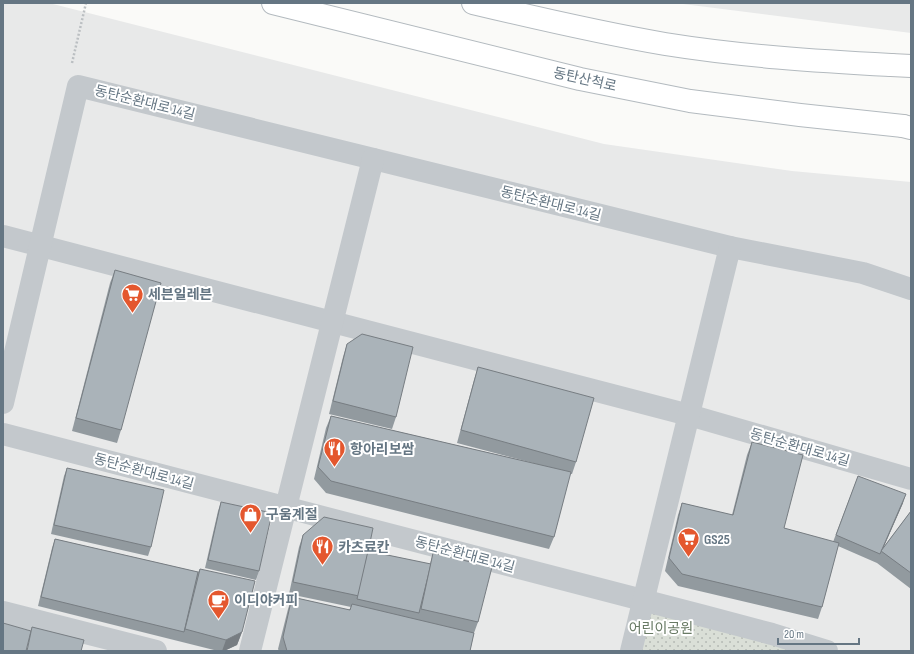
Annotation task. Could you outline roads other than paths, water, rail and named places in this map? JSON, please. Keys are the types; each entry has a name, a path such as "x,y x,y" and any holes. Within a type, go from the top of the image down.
{"main road":[{"name":"동탄산척로","path":"273,3 580,78 690,101 908,127"},
{"path":"473,3 540,19 666,44 796,60 904,66"}],"street":[{"name":"동탄순환대로 14길","path":"3,403 78,86 730,247 863,273 911,289"},
{"path":"250,651 372,158"},
{"name":"동탄순환대로 14길","path":"3,236 689,415 911,479"},
{"path":"631,651 730,247"},
{"name":"동탄순환대로 14길","path":"3,434 644,600 772,634 827,651"},
{"path":"3,612 156,651"}],"place":[{"name":"세븐일레븐","path":"132,314"},
{"name":"항아리보쌈","path":"335,468"},
{"name":"구움계절","path":"251,534"},
{"name":"GS25","path":"688,558"},
{"name":"카츠료칸","path":"322,566"},
{"name":"이디야커피","path":"219,620"}],"park label":[{"name":"어린이공원","path":"661,628"}]}
